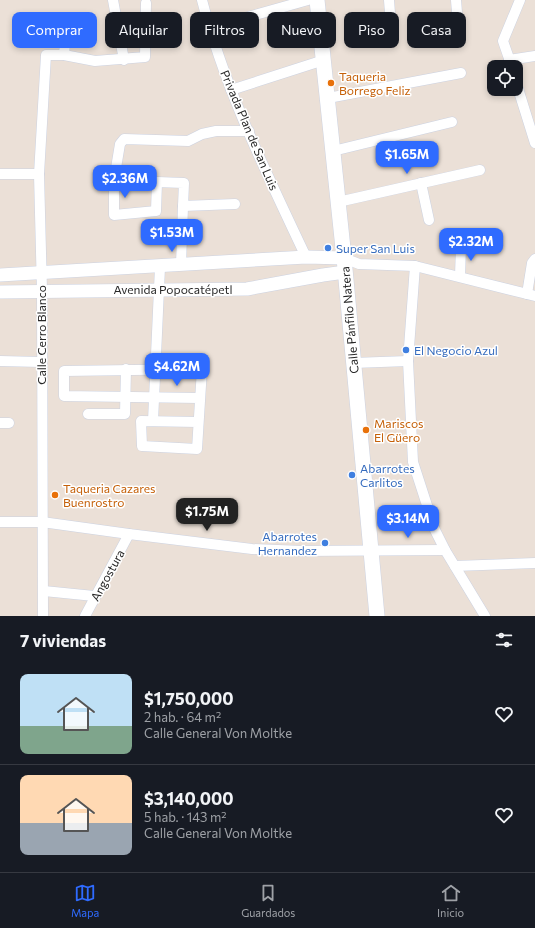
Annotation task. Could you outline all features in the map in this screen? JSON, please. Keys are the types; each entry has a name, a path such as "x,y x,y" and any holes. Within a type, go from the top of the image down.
{"main road":[{"name":"Calle Pánfilo Natera","path":"317,0 345,265 377,616"}],"street":[{"path":"112,0 124,60"},
{"name":"Privada Plan de San Luis","path":"202,0 205,12"},
{"path":"259,14 308,0"},
{"path":"389,0 390,12"},
{"path":"456,0 457,12"},
{"path":"509,60 503,40 520,0"},
{"path":"65,48 64,56 95,61 124,60 145,57 146,3"},
{"name":"Privada Plan de San Luis","path":"217,48 231,90 306,257"},
{"name":"Calle Cerro Blanco","path":"43,616 44,590 41,362 42,291 39,174 46,55 64,56"},
{"path":"522,60 535,56"},
{"path":"231,90 324,60"},
{"path":"328,98 461,73"},
{"path":"520,96 535,143"},
{"path":"333,151 452,122"},
{"path":"116,168 120,144 124,139 188,141 202,134 216,131 249,131"},
{"path":"338,202 480,170"},
{"path":"0,174 39,174"},
{"path":"114,184 114,215 156,211 157,182 184,183 181,265"},
{"path":"421,183 429,220"},
{"path":"183,206 235,204"},
{"path":"460,276 461,247 472,241"},
{"name":"Avenida Popocatépetl","path":"0,275 306,257 321,258 345,265"},
{"path":"321,258 323,274"},
{"path":"345,265 415,266 460,276 531,295 532,263 535,259"},
{"name":"Avenida Popocatépetl","path":"0,292 247,289 323,274 345,265"},
{"path":"153,421 160,266"},
{"path":"415,266 408,361 413,462 435,530 445,550 485,616"},
{"path":"0,361 41,362"},
{"path":"353,363 408,361"},
{"path":"88,414 125,414 126,369"},
{"path":"198,422 141,421 142,446 196,449 202,369 64,371 64,396 199,398"},
{"path":"0,522 42,522 252,549 372,551 445,550"},
{"name":"Angostura","path":"85,616 94,596 129,534"},
{"path":"455,566 535,562"},
{"path":"44,590 94,596"}],"place":[{"name":"Taqueria Borrego Feliz","path":"331,83"},
{"name":"Super San Luis","path":"328,248"},
{"name":"El Negocio Azul","path":"406,350"},
{"name":"Mariscos El Güero","path":"366,430"},
{"name":"Abarrotes Carlitos","path":"352,475"},
{"name":"Taqueria Cazares Buenrostro","path":"55,495"},
{"name":"Abarrotes Hernandez","path":"325,543"}]}
